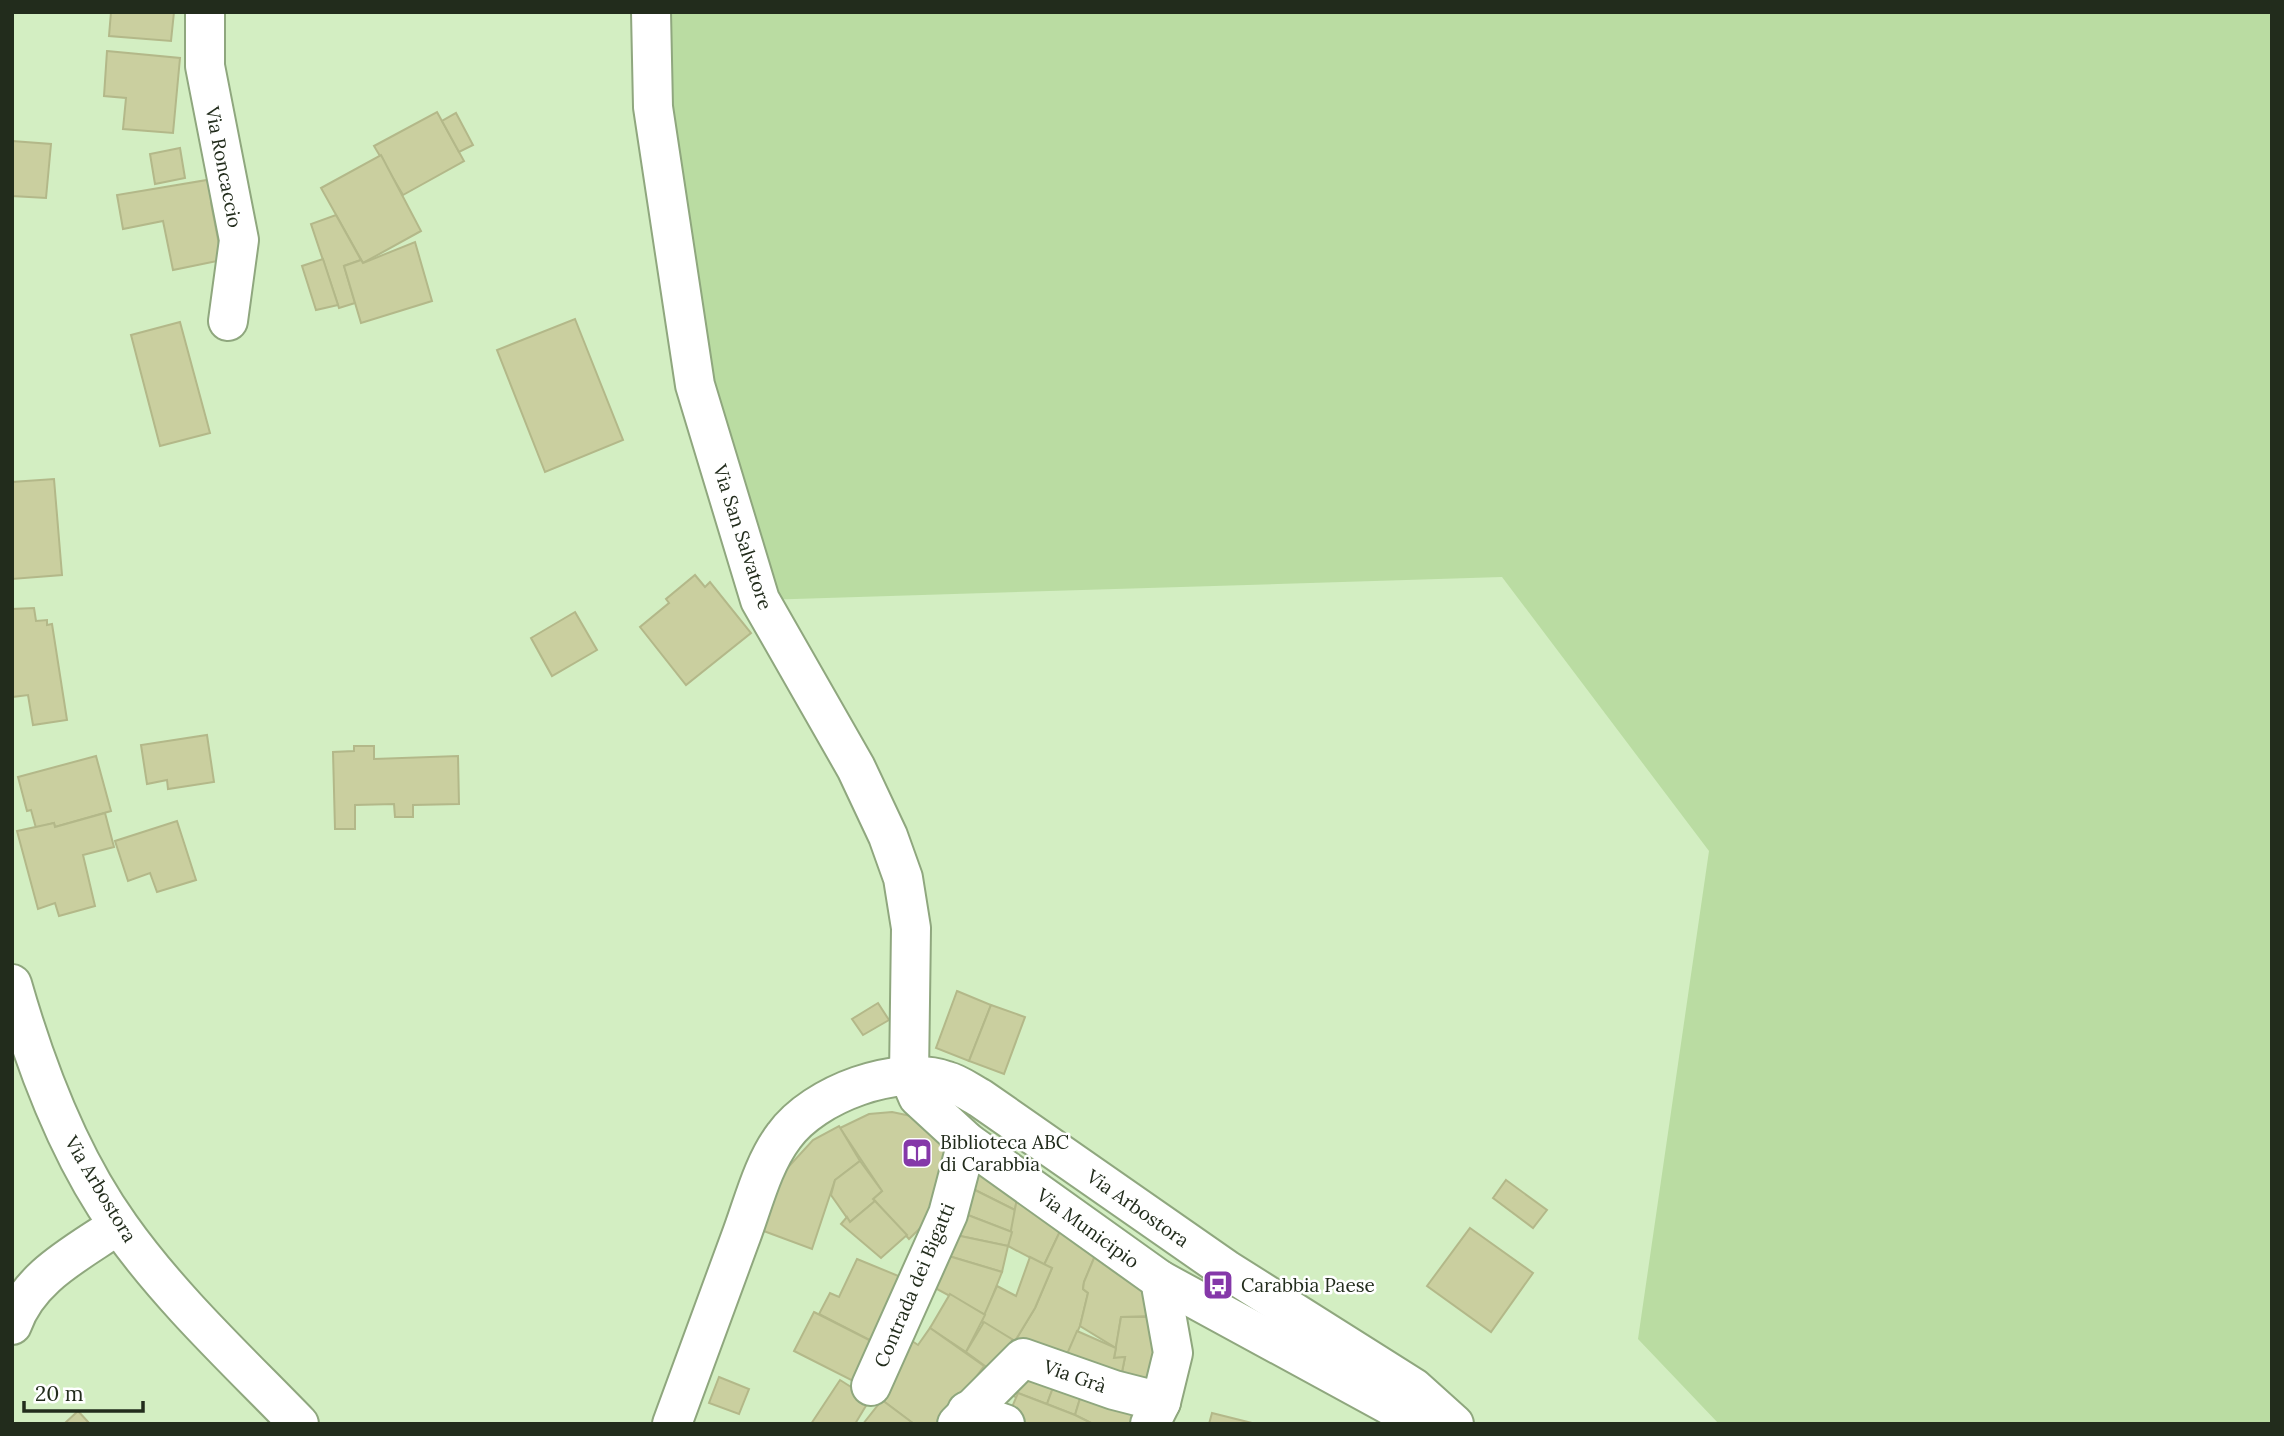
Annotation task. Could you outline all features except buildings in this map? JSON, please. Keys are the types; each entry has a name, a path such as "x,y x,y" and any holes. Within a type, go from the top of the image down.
{"street":[{"name":"Via Roncaccio","path":"205,12 205,66 239,240 228,321"},
{"name":"Via San Salvatore","path":"650,12 653,107 695,385 760,600 856,768 888,836 903,878 911,928 909,1076"},
{"name":"Via Arbostora","path":"16,1009 60,1120 118,1225 159,1278 299,1424"},
{"name":"Via Municipio","path":"909,1076 918,1097 967,1142 1160,1280 1173,1353 1156,1413"},
{"name":"Via Arbostora","path":"672,1424 764,1174 784,1135 811,1110 846,1092 876,1079 909,1076 947,1080 980,1098 1235,1275 1414,1388 1450,1420"},
{"name":"Contrada dei Bigatti","path":"871,1386 948,1214 967,1142"},
{"path":"12,1325 20,1302 41,1279 118,1225"},
{"path":"1160,1280 1395,1408 1450,1420"},
{"name":"Via Grà","path":"962,1417 1023,1358 1114,1390 1156,1413"},
{"path":"962,1417 1005,1424"}],"green space":[{"path":"651,12 2272,12 2272,1424 1719,1424 1638,1339 1709,851 1502,577 760,600 695,385"}],"place":[{"name":"Biblioteca ABC di Carabbia","path":"917,1153"},
{"name":"Carabbia Paese","path":"1218,1285"}]}
